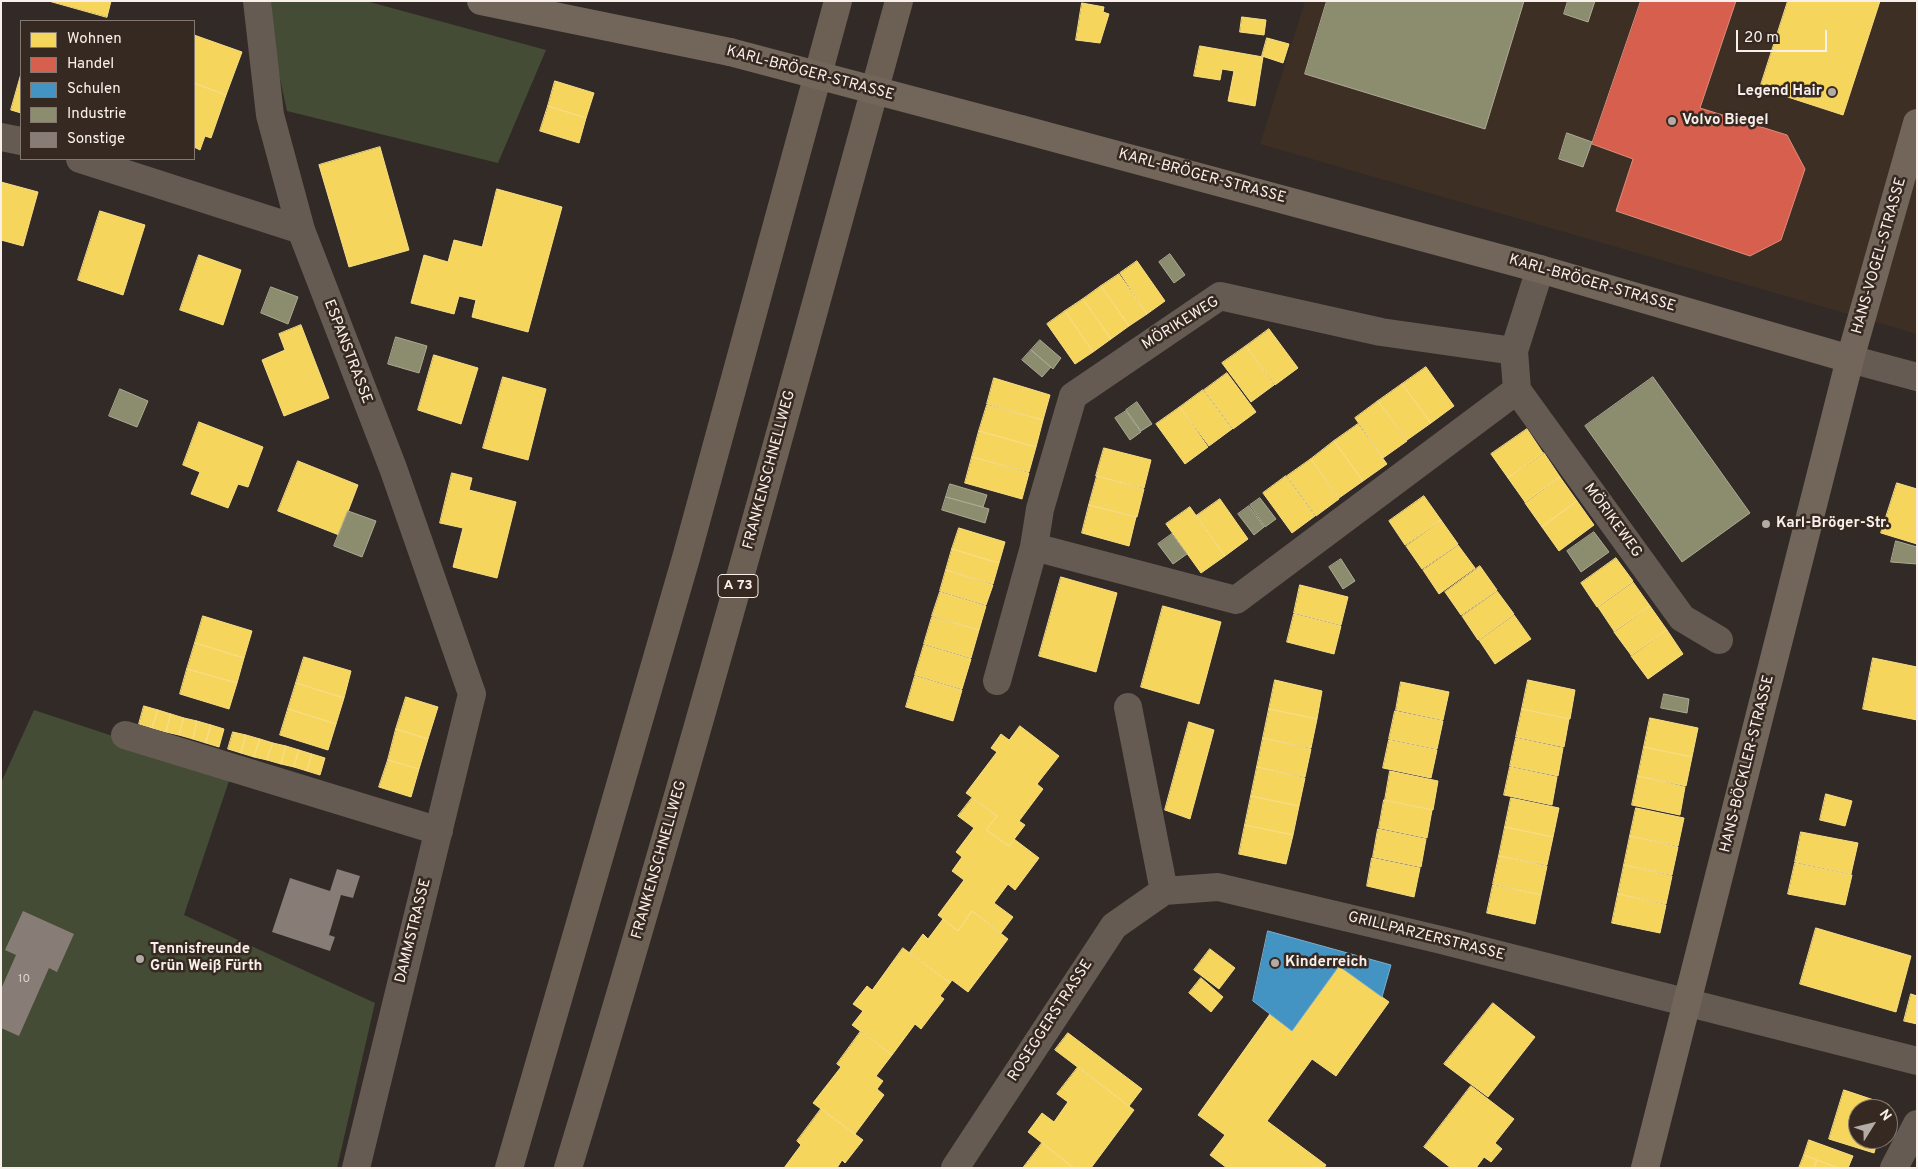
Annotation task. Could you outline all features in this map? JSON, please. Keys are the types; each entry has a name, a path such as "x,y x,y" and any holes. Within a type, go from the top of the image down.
{"highway":[{"path":"509,1168 683,567 838,1"},
{"name":"FRANKENSCHNELLWEG","path":"568,1168 640,929 737,592 899,1"}],"street":[{"name":"ESPANSTRASSE","path":"257,1 270,115 301,230 393,468 472,694"},
{"name":"KARL-BRÖGER-STRASSE","path":"481,1 730,52 1540,269 1917,378"},
{"name":"HANS-VOGEL-STRASSE","path":"1850,359 1917,123"},
{"path":"1,137 20,141"},
{"path":"83,160 301,230"},
{"name":"MÖRIKEWEG","path":"1540,269 1514,351 1518,390 1682,618 1719,640"},
{"name":"MÖRIKEWEG","path":"997,681 1034,547 1040,508 1073,396 1220,296 1381,332 1514,351"},
{"name":"HANS-BÖCKLER-STRASSE","path":"1645,1168 1850,359"},
{"path":"1034,547 1236,600 1518,390"},
{"name":"DAMMSTRASSE","path":"356,1168 472,694"},
{"path":"1128,707 1164,891"},
{"path":"125,735 439,831"},
{"name":"GRILLPARZERSTRASSE","path":"1164,891 1218,886 1917,1060"},
{"name":"ROSEGGERSTRASSE","path":"955,1168 1114,926 1164,891"},
{"path":"1894,1168 1917,1124"}],"shaded area":[{"path":"1305,1 1917,1 1917,334 1260,144"}],"green space":[{"path":"271,1 366,1 546,50 498,163 287,111 274,51"},
{"name":"Tennisfreunde Grün Weiß Fürth","path":"34,710 231,775 184,915 375,1003 337,1168 1,1168 1,783"}],"building: Wohnen":[{"path":"49,1 111,1 107,17"},
{"path":"1788,1 1880,1 1843,115 1760,88"},
{"path":"1082,3 1104,7 1103,12 1109,14 1100,43 1076,40"},
{"path":"1242,17 1266,20 1264,35 1240,32"},
{"path":"195,35 242,52 226,95 195,83"},
{"path":"1267,38 1289,44 1283,63 1262,56"},
{"path":"1200,46 1263,57 1255,106 1228,101 1234,71 1222,69 1220,80 1194,76"},
{"path":"20,78 20,113 11,110"},
{"path":"555,81 594,93 586,118 548,106"},
{"path":"195,83 226,95 211,138 205,136 200,150 195,148"},
{"path":"548,106 586,118 579,143 540,131"},
{"path":"380,147 409,250 349,267 319,165"},
{"path":"1,182 38,192 23,246 1,240"},
{"path":"497,189 562,207 528,332 472,317 476,300 459,296 454,314 411,303 424,255 448,262 454,240 482,247"},
{"path":"100,211 145,225 123,295 78,280"},
{"path":"199,255 241,270 223,325 180,310"},
{"path":"1137,261 1165,301 1147,314 1120,273"},
{"path":"1119,274 1147,314 1129,326 1101,286"},
{"path":"1101,286 1129,326 1111,339 1083,299"},
{"path":"1083,299 1111,339 1093,352 1065,311"},
{"path":"1065,311 1093,352 1075,364 1047,324"},
{"path":"301,325 329,398 284,416 262,360 285,350 279,334"},
{"path":"1269,329 1298,368 1275,385 1246,346"},
{"path":"1246,346 1274,385 1251,402 1222,363"},
{"path":"434,355 478,368 461,424 418,410"},
{"path":"1426,367 1454,406 1431,423 1402,384"},
{"path":"1227,373 1256,412 1233,429 1204,390"},
{"path":"503,377 546,389 528,460 483,448"},
{"path":"994,378 1050,395 1043,420 987,404"},
{"path":"1402,384 1431,423 1407,440 1378,401"},
{"path":"1203,390 1232,429 1209,446 1180,407"},
{"path":"1378,401 1407,441 1383,458 1355,418"},
{"path":"987,405 1043,420 1036,447 979,431"},
{"path":"1180,407 1208,447 1185,464 1156,424"},
{"path":"199,422 263,447 248,487 238,484 228,508 191,494 200,472 183,465"},
{"path":"1358,424 1387,464 1363,481 1334,441"},
{"path":"1527,429 1543,453 1508,478 1491,454"},
{"path":"979,431 1036,447 1029,472 972,457"},
{"path":"1334,441 1363,481 1339,498 1311,459"},
{"path":"1104,448 1151,460 1144,488 1096,476"},
{"path":"1544,453 1560,477 1525,502 1508,478"},
{"path":"972,457 1029,473 1022,499 965,483"},
{"path":"1311,459 1339,499 1316,516 1287,476"},
{"path":"298,461 358,485 339,535 278,511"},
{"path":"452,473 472,478 469,490 516,502 497,578 453,567 463,528 440,523"},
{"path":"1097,476 1144,489 1137,517 1089,505"},
{"path":"1286,476 1315,516 1292,533 1263,493"},
{"path":"1560,477 1577,501 1542,527 1525,503"},
{"path":"1897,483 1917,489 1917,544 1881,533"},
{"path":"1424,496 1441,520 1405,545 1389,521"},
{"path":"1220,499 1248,539 1225,556 1196,516"},
{"path":"1577,501 1594,525 1559,551 1542,527"},
{"path":"1089,505 1136,517 1129,546 1082,533"},
{"path":"1190,507 1225,556 1201,573 1166,524"},
{"path":"1441,520 1458,544 1422,569 1406,546"},
{"path":"959,528 1005,542 999,563 952,549"},
{"path":"1458,545 1475,568 1439,594 1423,570"},
{"path":"952,549 999,563 993,584 946,570"},
{"path":"1616,558 1633,581 1597,607 1581,583"},
{"path":"1480,566 1497,590 1461,615 1445,592"},
{"path":"946,570 993,585 986,605 940,591"},
{"path":"1061,577 1117,593 1096,672 1039,656"},
{"path":"1633,582 1650,606 1614,631 1598,607"},
{"path":"1300,585 1348,597 1341,625 1294,613"},
{"path":"1497,591 1514,614 1478,640 1462,616"},
{"path":"940,592 986,606 979,630 932,616"},
{"path":"1163,606 1221,622 1199,704 1141,687"},
{"path":"1650,606 1667,630 1631,655 1614,632"},
{"path":"1294,614 1341,626 1334,654 1287,642"},
{"path":"1514,615 1531,639 1495,664 1479,640"},
{"path":"203,616 252,631 244,658 195,643"},
{"path":"932,617 979,630 971,658 924,644"},
{"path":"1667,630 1683,654 1648,679 1631,656"},
{"path":"195,643 244,658 237,683 187,669"},
{"path":"924,645 971,659 962,689 915,675"},
{"path":"304,657 351,671 344,698 296,683"},
{"path":"1873,658 1917,667 1917,720 1863,709"},
{"path":"187,669 237,683 229,709 180,694"},
{"path":"915,676 962,690 953,721 906,707"},
{"path":"1275,680 1322,691 1317,719 1269,709"},
{"path":"1528,680 1575,690 1570,719 1522,709"},
{"path":"1401,682 1449,692 1443,720 1396,710"},
{"path":"296,683 344,698 336,724 288,709"},
{"path":"406,697 438,707 428,739 396,729"},
{"path":"144,706 158,710 152,728 139,724"},
{"path":"288,709 336,724 328,750 280,735"},
{"path":"1269,709 1317,719 1311,748 1263,738"},
{"path":"1522,709 1569,719 1564,747 1516,737"},
{"path":"158,710 171,714 166,732 152,728"},
{"path":"1395,711 1443,721 1437,749 1389,739"},
{"path":"171,714 184,718 179,735 166,732"},
{"path":"184,718 197,721 193,739 179,735"},
{"path":"1650,718 1698,728 1692,757 1644,747"},
{"path":"197,721 211,725 206,743 193,739"},
{"path":"1189,722 1214,730 1190,819 1165,810"},
{"path":"211,725 224,729 219,747 206,743"},
{"path":"1020,726 1059,756 1037,784 1043,789 1019,821 1025,825 1009,846 986,830 997,816 966,793 997,752 991,748 1001,734 1009,740"},
{"path":"396,729 428,739 419,769 388,760"},
{"path":"233,732 246,735 241,753 228,749"},
{"path":"246,735 260,739 254,757 241,753"},
{"path":"1263,738 1311,749 1305,777 1257,767"},
{"path":"1516,738 1563,748 1558,776 1510,766"},
{"path":"260,739 273,743 267,760 254,757"},
{"path":"1389,740 1437,750 1431,778 1383,768"},
{"path":"273,743 286,746 281,764 267,760"},
{"path":"286,746 299,750 294,767 281,764"},
{"path":"1644,747 1692,757 1686,786 1638,776"},
{"path":"299,750 312,754 307,771 294,767"},
{"path":"312,754 325,758 320,775 307,771"},
{"path":"388,760 419,769 411,797 379,787"},
{"path":"1257,767 1305,778 1299,806 1251,796"},
{"path":"1510,767 1557,777 1552,805 1504,795"},
{"path":"1390,771 1438,781 1433,810 1385,800"},
{"path":"1638,776 1685,787 1680,815 1632,805"},
{"path":"1826,794 1852,801 1845,826 1820,820"},
{"path":"1251,796 1299,806 1293,835 1245,825"},
{"path":"972,798 997,816 986,830 1009,846 1014,839 1039,858 1015,890 1008,884 994,903 1013,917 1001,933 972,911 958,931 938,915 964,880 952,871 962,857 956,852 974,828 958,816"},
{"path":"1511,798 1559,808 1553,837 1505,827"},
{"path":"1384,800 1432,810 1427,838 1379,828"},
{"path":"1636,808 1684,818 1678,846 1630,836"},
{"path":"1245,825 1293,835 1286,864 1239,854"},
{"path":"1505,827 1553,837 1547,865 1499,856"},
{"path":"1378,829 1426,839 1421,867 1373,857"},
{"path":"1801,832 1858,843 1851,874 1795,862"},
{"path":"1630,836 1678,847 1672,875 1624,865"},
{"path":"1499,856 1547,866 1541,895 1493,884"},
{"path":"1372,858 1420,868 1414,897 1367,886"},
{"path":"1795,863 1852,875 1845,905 1788,894"},
{"path":"1624,865 1672,876 1666,904 1618,894"},
{"path":"1493,885 1541,895 1535,924 1487,913"},
{"path":"1618,894 1666,905 1660,933 1612,923"},
{"path":"972,911 1008,939 968,992 952,980 950,983 909,953 923,934 928,939 943,919 958,931"},
{"path":"1816,928 1911,956 1896,1012 1800,984"},
{"path":"903,948 950,983 940,996 944,999 921,1029 915,1024 892,1055 852,1025 863,1011 853,1004 867,986 872,990"},
{"path":"1210,949 1235,968 1219,989 1194,970"},
{"path":"1339,966 1389,1002 1336,1076 1312,1059 1267,1121 1326,1165 1324,1168 1227,1168 1210,1155 1225,1135 1198,1115 1270,1014 1292,1031"},
{"path":"1201,978 1223,997 1211,1012 1189,993"},
{"path":"1911,994 1917,996 1917,1024 1904,1021"},
{"path":"1493,1003 1535,1037 1488,1097 1444,1064"},
{"path":"861,1031 892,1055 876,1076 883,1081 877,1089 884,1095 855,1134 813,1103 841,1067 837,1064"},
{"path":"1068,1033 1142,1089 1129,1106 1055,1050"},
{"path":"1078,1067 1134,1110 1091,1168 1074,1168 1028,1132 1042,1113 1054,1122 1068,1102 1057,1094"},
{"path":"1471,1086 1514,1119 1495,1143 1502,1149 1491,1162 1484,1157 1476,1168 1451,1168 1424,1147"},
{"path":"1844,1090 1871,1099 1848,1099 1848,1145 1829,1139"},
{"path":"821,1109 863,1140 845,1163 842,1160 837,1168 784,1168 801,1145 797,1141"},
{"path":"1809,1140 1853,1156 1848,1168 1838,1168 1804,1155"},
{"path":"1042,1143 1074,1168 1023,1168"},
{"path":"1861,1149 1875,1149 1874,1153"},
{"path":"1804,1155 1817,1160 1814,1168 1799,1168"},
{"path":"1817,1160 1838,1168 1814,1168"}],"building: Handel":[{"name":"Volvo Biegel","path":"1641,1 1736,1 1700,108 1787,135 1805,169 1781,240 1750,256 1616,211 1633,159 1592,144"}],"building: Schulen":[{"path":"1268,931 1391,965 1382,997 1339,966 1292,1031 1253,1001"}],"building: Industrie":[{"path":"1327,1 1524,1 1485,129 1305,74"},
{"path":"1568,1 1595,1 1588,22 1564,14"},
{"path":"1567,133 1592,142 1583,167 1559,159"},
{"path":"1170,254 1185,275 1174,283 1159,262"},
{"path":"271,287 298,297 288,324 261,313"},
{"path":"396,337 427,346 419,373 388,364"},
{"path":"1040,340 1061,358 1053,369 1031,350"},
{"path":"1031,350 1051,367 1042,377 1022,360"},
{"path":"1653,377 1750,513 1682,562 1585,426"},
{"path":"120,389 148,401 137,427 109,416"},
{"path":"1137,402 1152,424 1141,431 1126,410"},
{"path":"1126,411 1141,432 1130,440 1115,418"},
{"path":"950,484 987,495 983,507 946,497"},
{"path":"946,497 989,509 985,523 942,510"},
{"path":"1260,498 1276,519 1265,527 1250,505"},
{"path":"1249,506 1264,527 1254,535 1238,514"},
{"path":"348,511 376,521 362,557 334,546"},
{"path":"1594,532 1609,552 1581,572 1567,551"},
{"path":"1172,534 1187,554 1173,564 1158,544"},
{"path":"1896,541 1917,547 1917,564 1891,562"},
{"path":"1341,559 1355,581 1343,589 1329,567"},
{"path":"1664,694 1689,699 1687,713 1661,708"}],"building: Sonstige":[{"path":"337,869 360,876 353,898 341,895 329,935 335,937 330,951 272,932 290,878 330,891"},
{"path":"23,911 74,934 57,972 49,968 19,1036 1,1028 1,989 16,955 5,950"}],"place":[{"name":"Legend Hair","path":"1832,92"},
{"name":"Volvo Biegel","path":"1672,121"},
{"name":"Karl-Bröger-Str.","path":"1766,524"},
{"name":"Tennisfreunde Grün Weiß Fürth","path":"140,959"},
{"name":"Kinderreich","path":"1275,963"}]}
